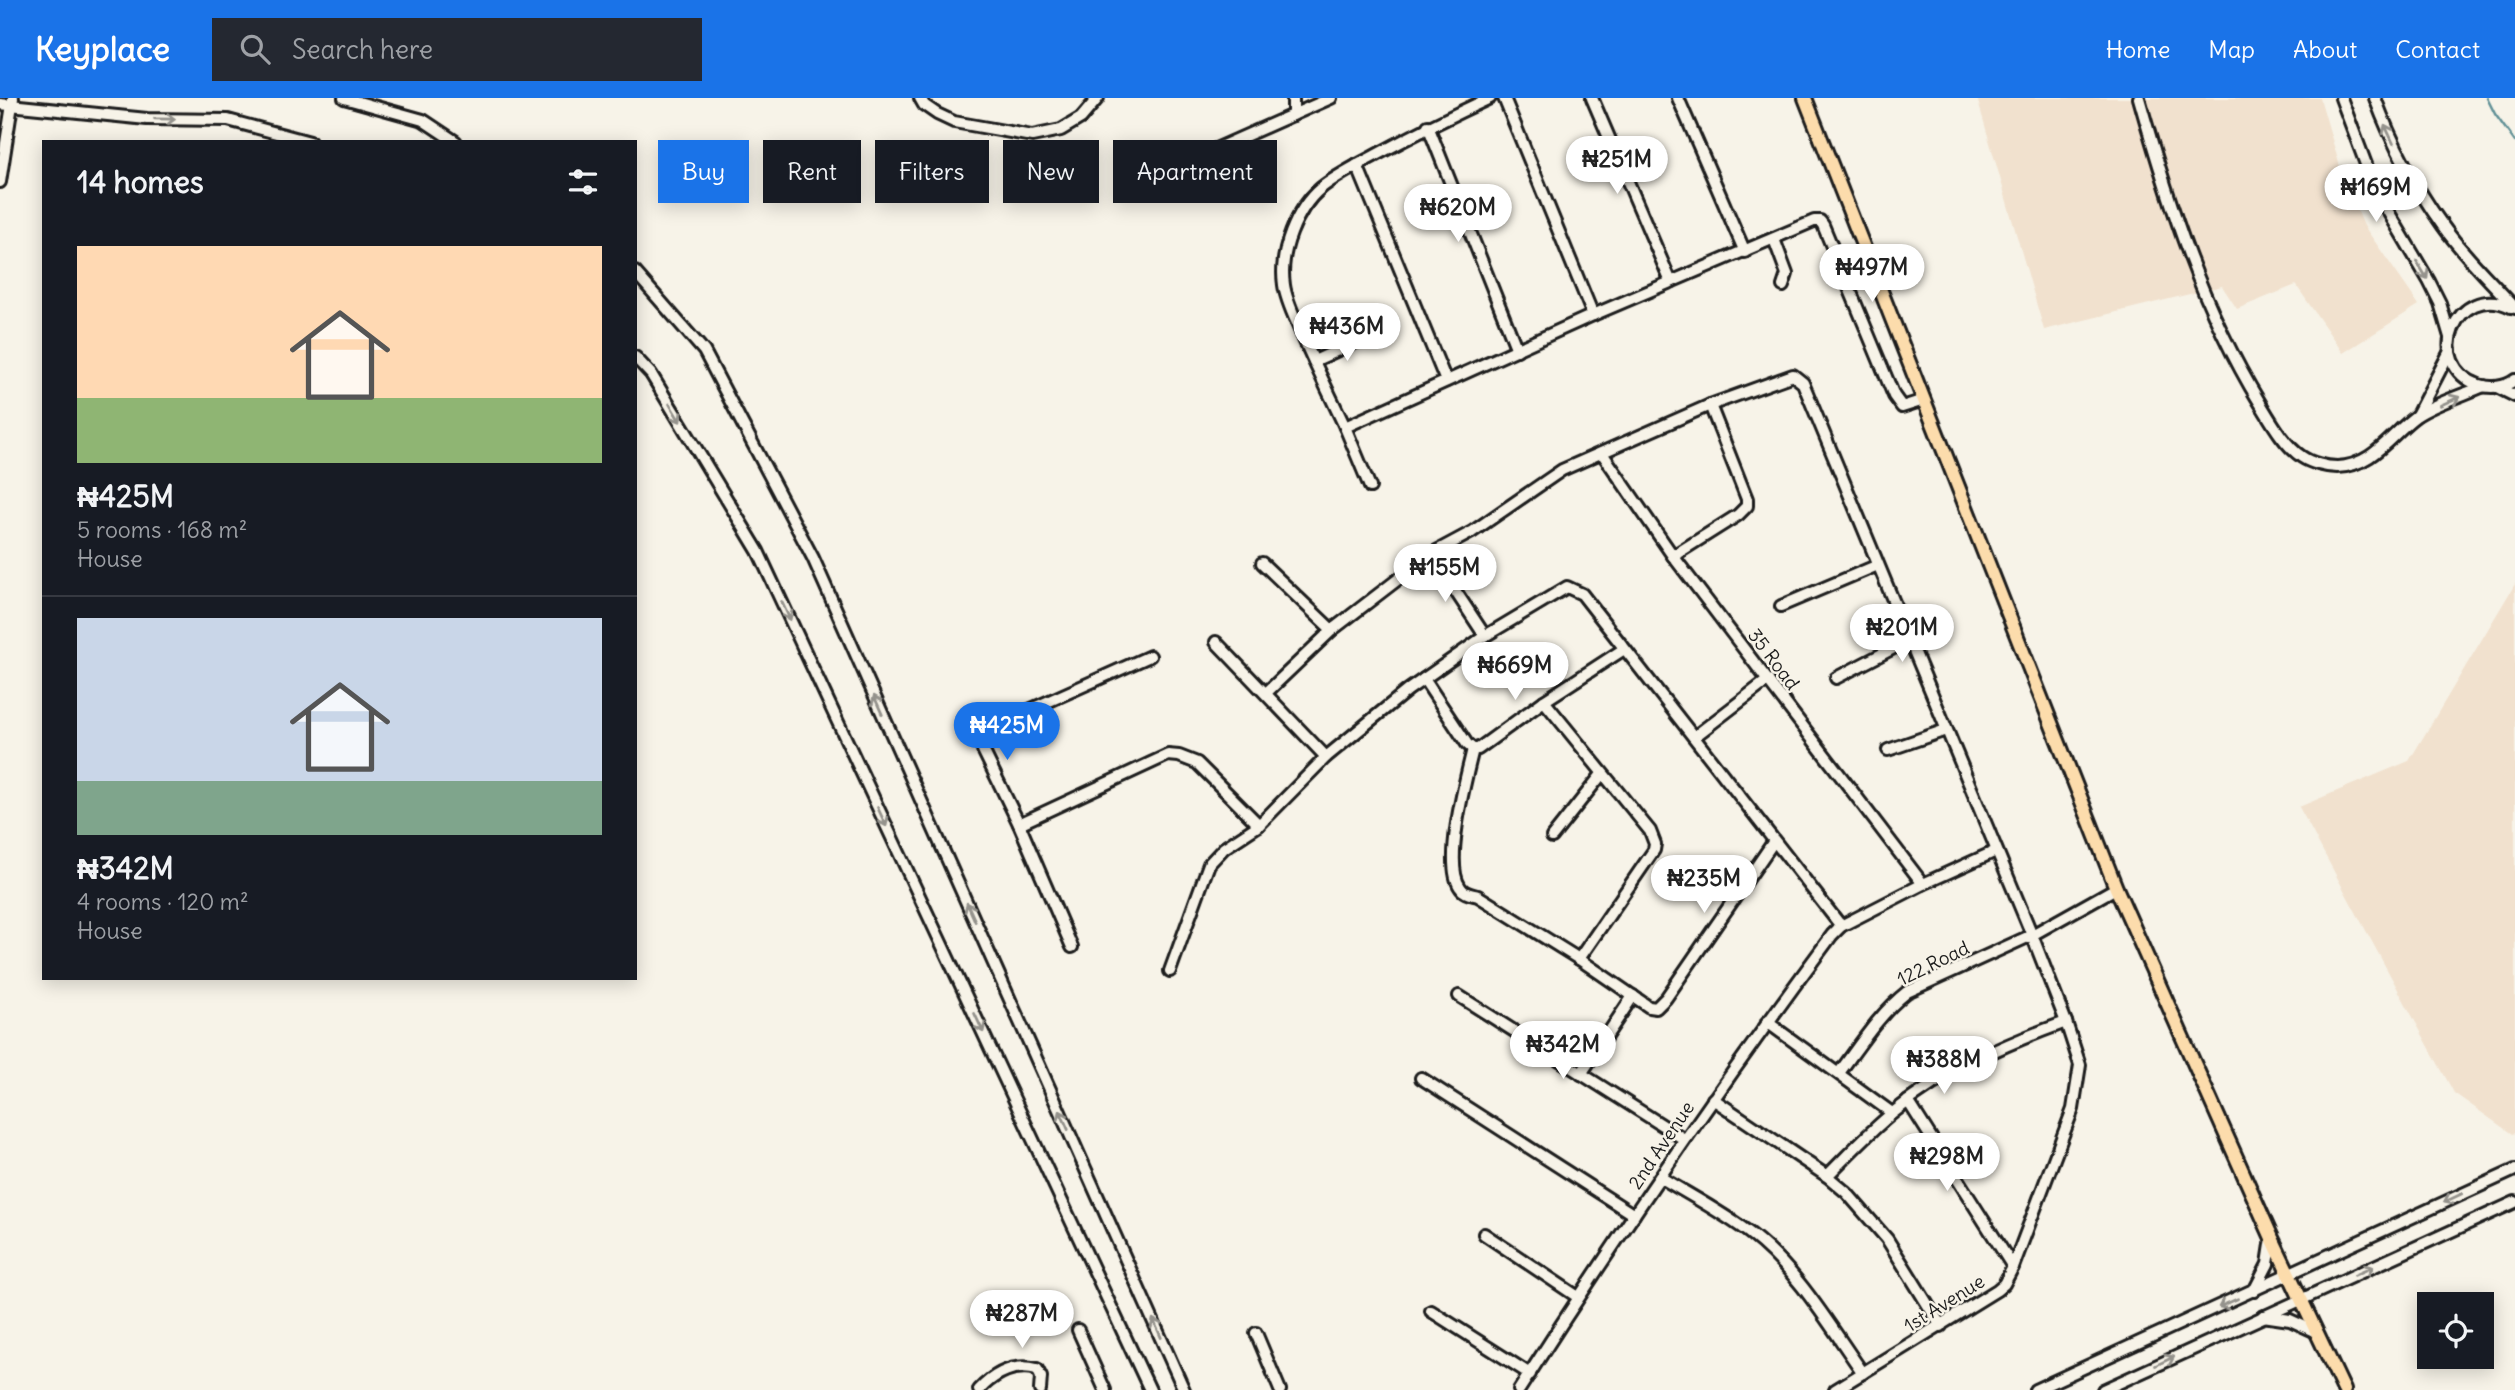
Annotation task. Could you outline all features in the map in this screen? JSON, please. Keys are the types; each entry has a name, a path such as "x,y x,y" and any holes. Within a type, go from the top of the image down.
{"main road":[{"path":"1805,98 2116,888 2272,1238 2344,1390"}],"street":[{"path":"344,98 423,120 453,140"},
{"path":"920,98 924,105 954,122 1032,136 1061,130 1081,118 1098,98"},
{"path":"1293,98 1293,115"},
{"path":"1236,140 1331,98"},
{"path":"1370,487 1290,306 1284,285 1287,245 1307,204 1320,189 1428,126 1490,98"},
{"path":"1504,98 1593,315"},
{"path":"1592,98 1671,282"},
{"path":"1678,98 1745,252"},
{"path":"2139,98 2185,248 2221,331 2278,431 2301,457 2316,464 2337,467 2359,463 2376,453 2417,415 2484,386"},
{"path":"2341,98 2376,191 2429,281 2440,303 2450,337"},
{"path":"2375,98 2401,159 2421,194 2463,251 2515,308"},
{"path":"0,182 8,102 147,119 228,120 303,140"},
{"path":"1428,126 1517,350"},
{"path":"1357,165 1446,382"},
{"path":"1345,427 1593,315 1814,221 1823,225 1894,396 1902,407 1924,400"},
{"path":"1774,239 1787,275 1783,286"},
{"path":"637,273 704,351 813,558 1184,1390"},
{"path":"2417,415 2449,351 2450,337 2459,317 2476,304 2490,301 2515,308"},
{"path":"1314,361 1367,337"},
{"path":"2449,351 2461,374 2471,382 2497,387 2515,396"},
{"path":"637,359 652,374 758,551 1150,1390"},
{"name":"1st Avenue","path":"1710,405 1787,376 1793,375 1802,383 2032,935 2080,1065 2073,1109 2004,1284 1941,1326 1835,1390"},
{"path":"2497,387 2515,380"},
{"path":"1266,693 1332,630 1431,554 1472,532 1562,470 1710,405 1747,499 1747,506 1738,515 1673,556"},
{"name":"35 Road","path":"1602,453 1673,556 1923,884"},
{"path":"1431,554 1485,636"},
{"path":"1262,563 1332,630"},
{"path":"1781,606 1878,565"},
{"path":"1170,971 1209,864 1224,848 1259,825 1326,757 1424,679 1485,636 1567,587 1582,594 1841,926"},
{"path":"1836,678 1909,640"},
{"path":"1216,642 1326,757"},
{"path":"1472,749 1483,746 1544,701 1624,649"},
{"path":"1072,947 1019,824 983,750 981,740 985,732 998,724 1150,656"},
{"path":"1424,679 1472,749 1456,832 1453,870 1458,885 1465,892 1478,896 1579,959 1649,1007 1656,1008 1774,841"},
{"path":"1693,737 1768,680"},
{"path":"1544,701 1650,831 1656,844 1579,959"},
{"path":"1888,750 1946,730"},
{"path":"1019,824 1168,755 1180,756 1198,763 1259,825"},
{"path":"1552,837 1602,774"},
{"name":"2nd Avenue","path":"1519,1390 1684,1139 1832,935 1841,926 1923,884 1996,851"},
{"name":"122 Road","path":"1839,1073 1879,1020 1907,992 2032,935 2116,888"},
{"path":"1459,996 1684,1139"},
{"path":"1581,1074 1633,996"},
{"path":"1767,1022 1892,1114"},
{"path":"1827,1176 1908,1101 1963,1066 2066,1022"},
{"path":"1420,1078 1634,1214"},
{"path":"1713,1099 1827,1176 1847,1194 1887,1239 1941,1326"},
{"path":"1908,1101 2012,1267"},
{"path":"2035,1390 2515,1170"},
{"path":"1661,1177 1752,1235 1817,1306 1863,1373"},
{"path":"2102,1390 2515,1202"},
{"path":"1483,1234 1578,1297"},
{"path":"2254,1291 2267,1264 2272,1238"},
{"path":"1431,1311 1530,1374"},
{"path":"2263,1316 2290,1320 2316,1332"},
{"path":"1078,1329 1105,1390"},
{"path":"1256,1333 1280,1390"},
{"path":"979,1390 990,1379 1010,1368 1023,1365 1037,1369 1041,1377 1040,1390"}],"shaded area":[{"path":"1977,98 2320,98 2343,177 2364,226 2419,305 2343,353 2296,285 2237,309 2222,286 2044,330"},
{"path":"2515,584 2515,1133 2512,1134 2454,1093 2299,807 2409,761"}],"waterway":[{"path":"2487,98 2515,142"}]}
